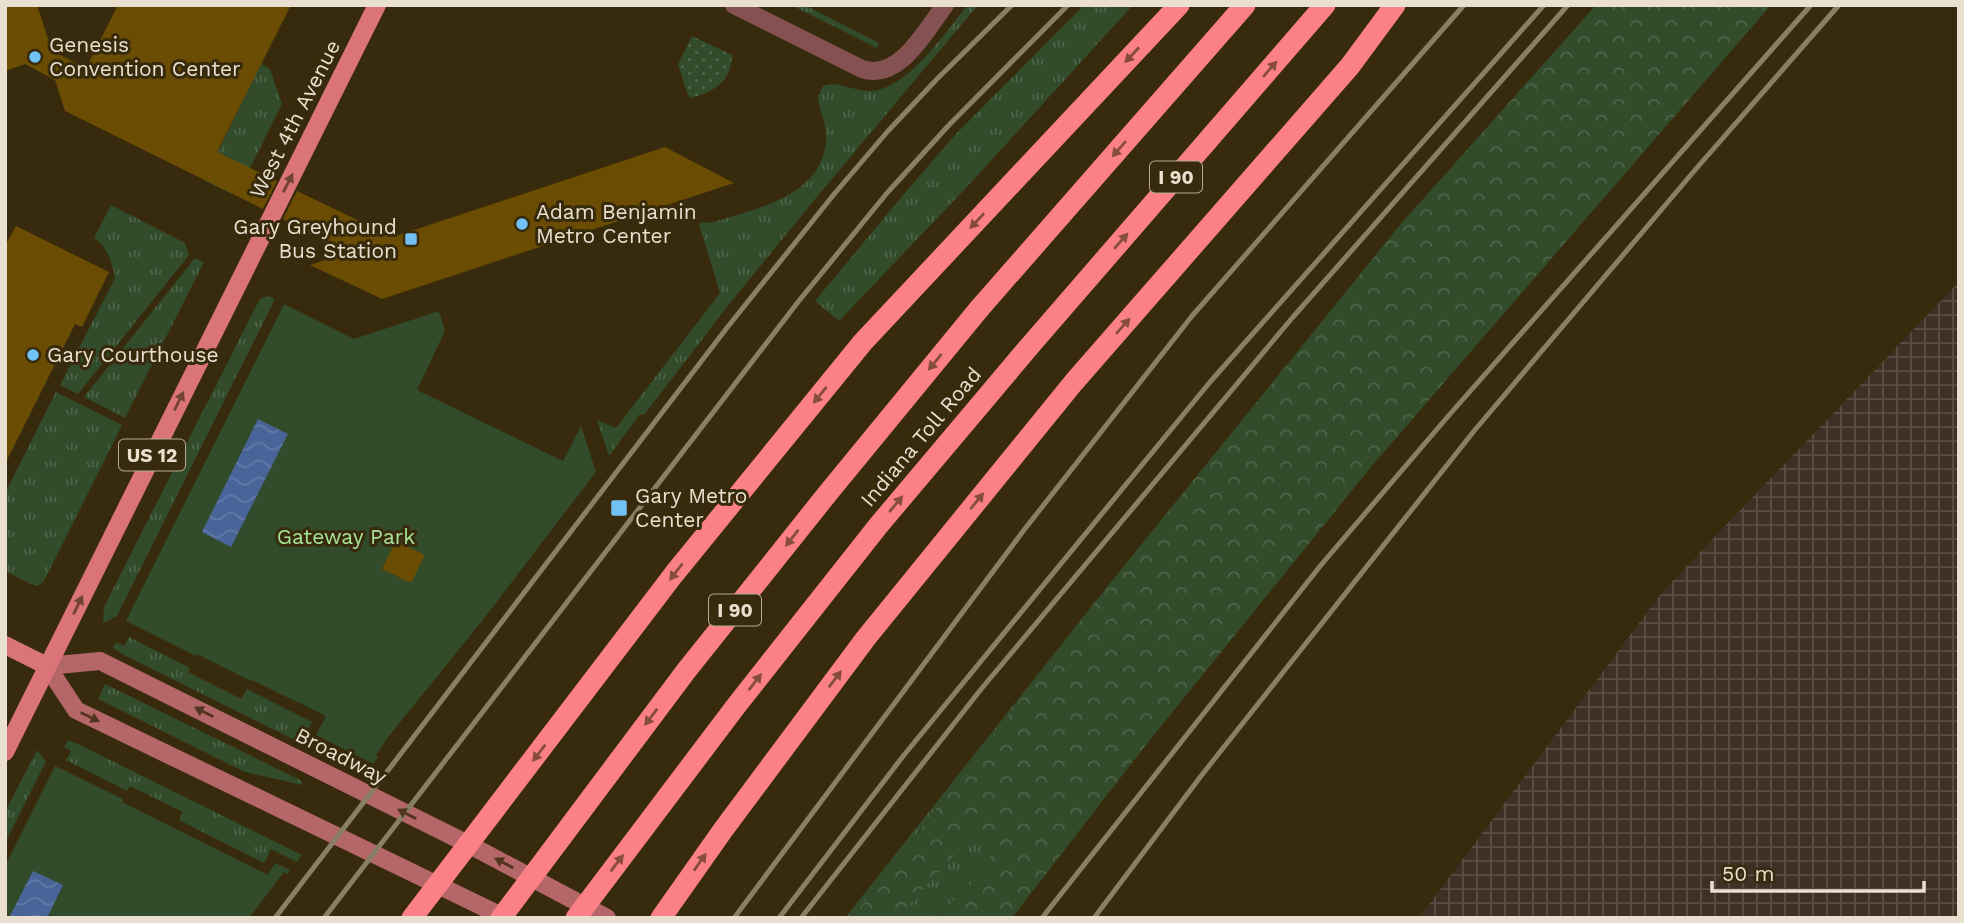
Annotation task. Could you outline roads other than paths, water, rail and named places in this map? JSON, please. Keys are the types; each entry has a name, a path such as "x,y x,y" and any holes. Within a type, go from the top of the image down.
{"highway":[{"path":"412,918 674,575 863,342 1179,5"},
{"name":"Indiana Toll Road","path":"503,918 686,671 836,482 979,309 1245,5"},
{"name":"Indiana Toll Road","path":"576,918 727,718 870,537 1028,348 1325,5"},
{"path":"661,918 723,830 875,628 1074,382 1350,66 1395,5"}],"main road":[{"name":"West 4th Avenue","path":"47,666 377,5"},
{"path":"5,645 47,666 76,710 438,884 503,918"},
{"name":"Broadway","path":"47,666 100,661 468,844 607,918"},
{"name":"US 12","path":"5,752 47,666"}],"street":[{"path":"734,5 862,69 877,72 887,70 898,63 945,5"}],"water":[{"path":"258,419 288,434 231,547 202,532"},
{"path":"33,871 63,885 47,918 9,918"}],"railway":[{"path":"275,918 726,329 835,193 888,131 1012,5"},
{"path":"324,918 798,302 887,193 949,125 1068,5"},
{"path":"734,918 1024,530 1192,316 1464,5"},
{"path":"779,918 904,755 1210,382 1544,5"},
{"path":"801,918 982,688 1293,317 1568,5"},
{"path":"1042,918 1321,565 1450,414 1811,5"},
{"path":"1094,918 1201,776 1474,431 1839,5"}],"place":[{"name":"Genesis Convention Center","path":"35,57"},
{"name":"Adam Benjamin Metro Center","path":"522,224"},
{"name":"Gary Greyhound Bus Station","path":"411,239"},
{"name":"Gary Courthouse","path":"33,355"},
{"name":"Gary Metro Center","path":"619,508"}],"park label":[{"name":"Gateway Park","path":"346,537"}]}
